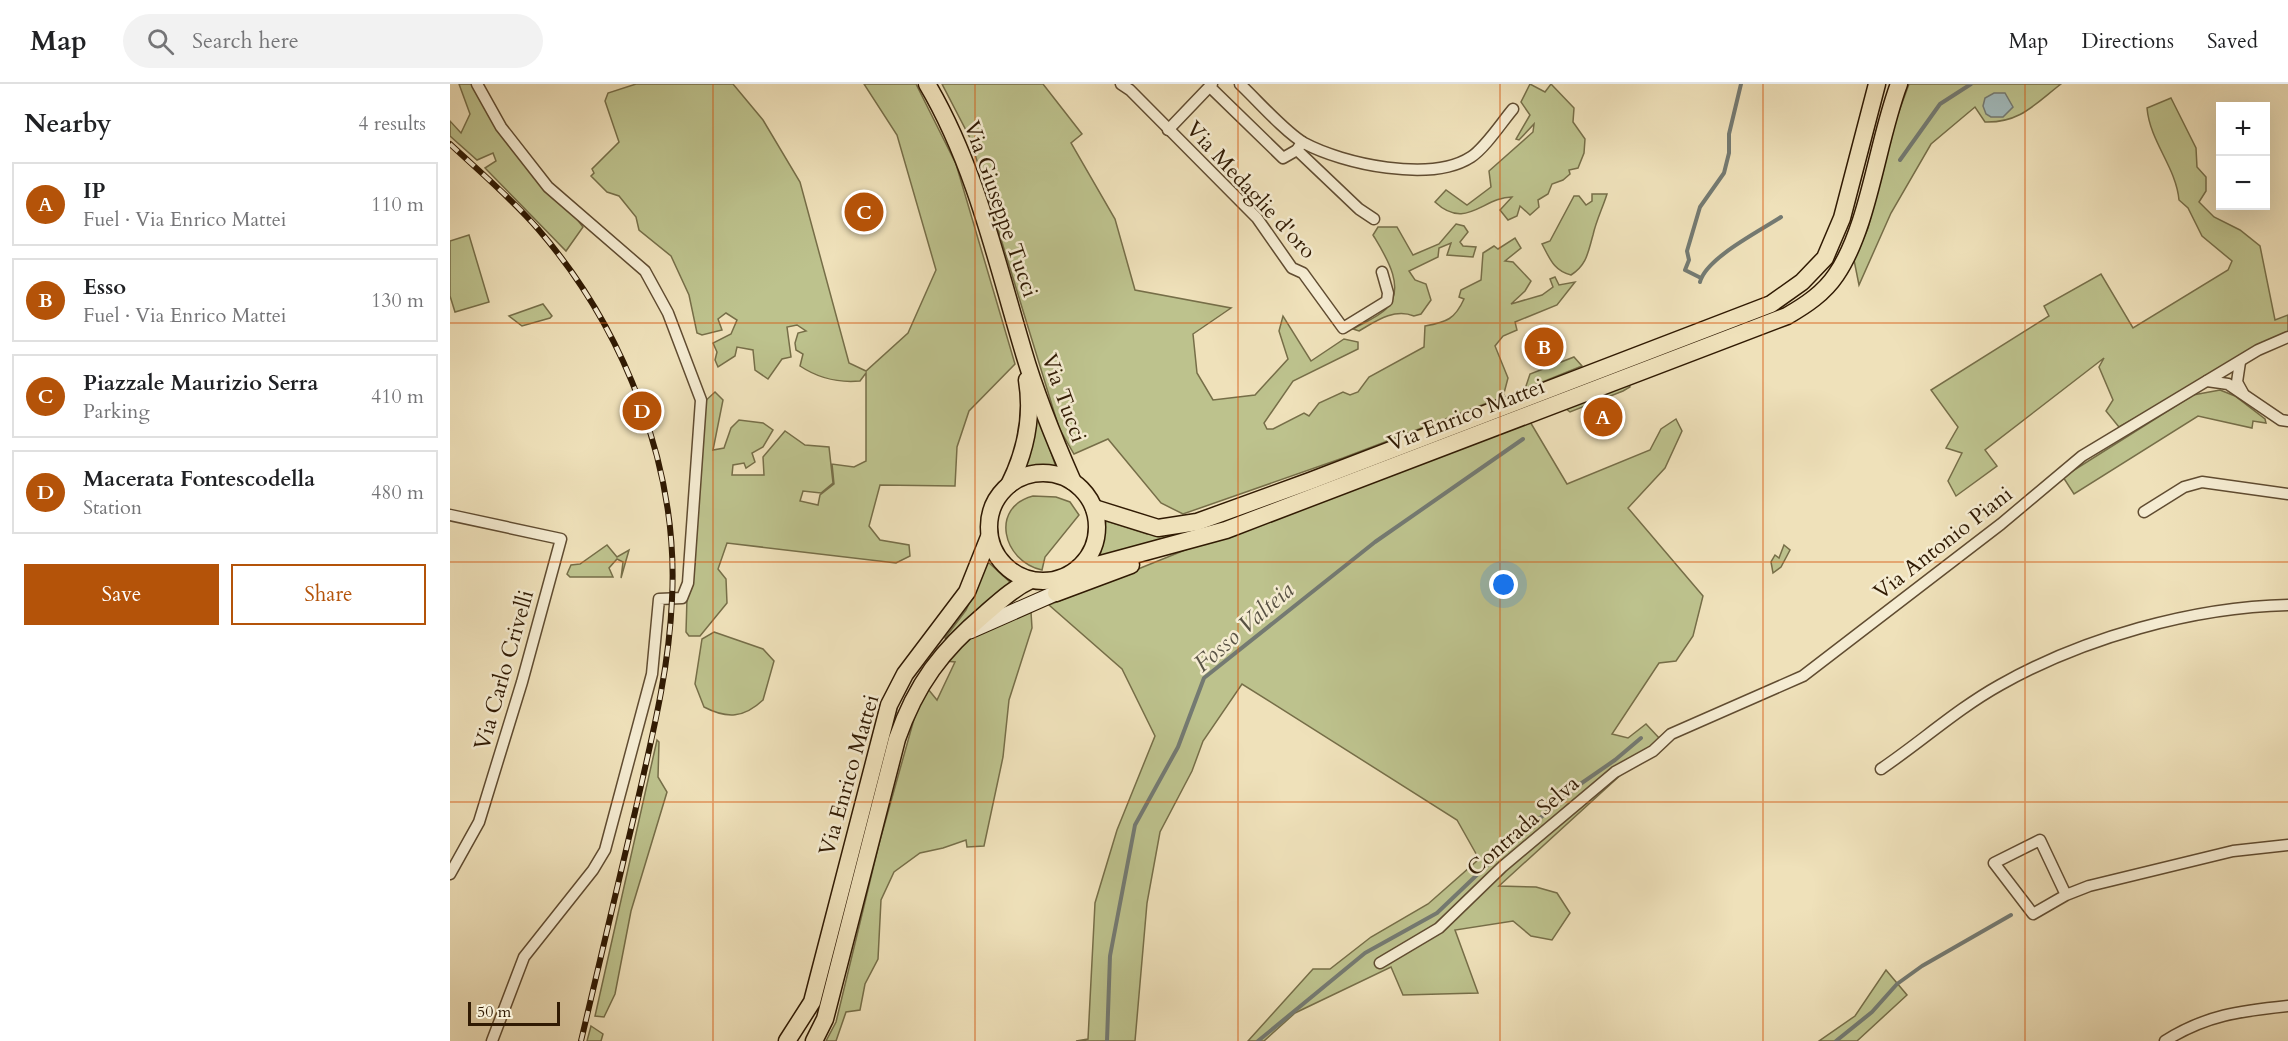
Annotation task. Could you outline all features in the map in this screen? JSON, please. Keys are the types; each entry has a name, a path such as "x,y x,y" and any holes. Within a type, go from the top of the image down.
{"main road":[{"name":"Via Giuseppe Tucci","path":"927,84 943,111 983,214 1023,352"},
{"name":"Via Enrico Mattei","path":"1094,508 1158,528 1197,522 1310,482 1771,304 1802,282 1825,258 1842,218 1877,84"},
{"name":"Via Enrico Mattei","path":"1075,571 1226,530 1761,327 1813,300 1836,276 1854,242 1889,109 1899,84"},
{"name":"Via Tucci","path":"1009,485 1022,456 1028,424 1029,393 1023,352"},
{"name":"Via Tucci","path":"1023,352 1054,439 1079,488"},
{"path":"960,637 1033,602 1057,586 1085,561 1094,544 1097,527 1094,508 1079,488 1059,475 1042,473 1023,477 1009,485 994,504 989,537 1004,566 1035,581 1057,586 1226,530"},
{"name":"Via Enrico Mattei","path":"787,1041 812,1002 890,705 905,674 967,592 989,537"},
{"name":"Via Enrico Mattei","path":"814,1041 825,1019 897,739 909,705 940,657 960,637 1017,586 1035,581"}],"street":[{"path":"477,84 501,126 548,187 645,271 668,313 701,400 688,584 682,598 659,598 652,674 605,850 593,870 524,957 492,1041"},
{"name":"Via Medaglie d'oro","path":"1121,84 1130,90 1257,218 1292,268 1303,273 1343,328 1387,301 1388,293 1383,272"},
{"path":"1240,84 1359,209 1374,219"},
{"name":"Via Medaglie d'oro","path":"1168,130 1211,86 1282,158 1300,146"},
{"path":"1300,146 1345,160 1386,168 1431,170 1471,157 1513,109"},
{"name":"Via Antonio Piani","path":"1696,723 1803,675 2001,524 2082,456 2207,381 2288,337"},
{"path":"2240,362 2237,382 2243,394"},
{"path":"2207,381 2228,384 2282,420 2288,421"},
{"path":"2144,512 2184,487 2202,482 2288,494"},
{"name":"Via Carlo Crivelli","path":"450,515 561,539 522,682 479,822 450,874"},
{"path":"1881,770 1956,713 2000,685 2111,637 2218,610 2288,605"},
{"name":"Contrada Selva","path":"1380,963 1439,928 1502,867 1615,772 1653,751 1671,734 1696,723"},
{"path":"2066,895 2040,840 1994,863 2033,914 2066,895 2090,886 2233,851 2288,844"},
{"path":"2165,1041 2182,1030 2218,1016 2288,1006"}],"green space":[{"path":"459,84 474,84 583,227 566,251 485,168 496,161 493,153 477,160 450,136 450,121 461,133 470,114"},
{"path":"636,84 733,84 763,120 800,182 849,363 866,371 908,333 936,270 897,135 864,84 916,84 956,164 1015,364 969,411 957,447 955,486 880,485 869,526 880,540 909,545 910,556 896,563 727,543 718,569 726,579 727,603 700,636 689,636 686,632 687,598 695,563 694,531 699,505 693,502 702,404 715,392 723,400 713,450 724,448 731,428 739,420 763,423 773,430 763,447 752,453 755,462 746,468 744,463 733,465 732,475 764,475 763,457 785,431 805,445 829,447 833,483 821,493 803,491 800,501 818,505 820,495 834,484 832,464 854,467 866,461 866,373 860,381 844,381 821,377 800,366 803,354 796,350 795,343 798,333 806,331 797,325 787,327 791,357 782,359 768,379 755,370 753,350 737,347 735,356 718,367 715,360 717,352 713,343 731,334 737,320 726,313 718,319 722,330 702,335 697,333 689,295 671,256 639,230 636,217 619,196 607,192 591,176 594,173 592,169 619,142 605,101 608,93"},
{"path":"942,84 1043,84 1082,134 1071,143 1115,219 1135,290 1231,308 1193,334 1197,373 1213,400 1255,395 1288,359 1279,331 1283,316 1311,361 1344,339 1358,342 1358,349 1293,381 1264,423 1267,429 1273,429 1304,413 1309,416 1319,403 1343,392 1350,395 1358,392 1369,377 1424,347 1425,326 1445,321 1454,315 1464,299 1459,297 1461,290 1481,280 1483,253 1494,246 1498,249 1515,238 1521,248 1505,261 1513,262 1531,281 1525,291 1511,304 1542,295 1553,287 1550,279 1555,277 1559,285 1575,282 1557,305 1515,322 1517,330 1503,336 1495,346 1508,378 1503,397 1343,458 1183,514 1161,503 1108,439 1074,454 1059,428 970,138"},
{"path":"1530,84 1545,92 1551,84 1574,108 1573,122 1585,139 1584,153 1578,168 1569,170 1570,174 1563,180 1552,184 1548,194 1538,200 1539,207 1530,215 1520,206 1517,216 1508,220 1500,210 1512,197 1502,198 1465,213 1446,210 1435,202 1446,190 1467,205 1491,187 1489,171 1533,132 1534,124 1519,140 1516,139 1530,115 1521,102"},
{"path":"1909,84 2061,84 2026,111 2008,119 1985,122 1975,107 1931,144 1891,213 1859,285 1854,260 1868,228 1893,128"},
{"path":"2171,98 2196,148 2197,167 2206,177 2206,191 2199,202 2214,217 2240,230 2260,246 2275,320 2288,315 2288,332 2119,427 2106,411 2113,400 2099,367 2104,358 1985,450 1997,466 1956,496 1948,481 1962,453 1946,448 1958,427 1931,390 2049,316 2044,306 2101,274 2133,328 2228,270 2232,261 2202,236 2188,208 2179,200 2173,176 2149,120 2147,108"},
{"path":"1592,194 1607,194 1586,258 1571,275 1556,267 1542,244 1550,241 1574,196 1579,196 1586,205 1592,201"},
{"path":"1456,224 1464,226 1468,232 1460,242 1463,246 1476,247 1473,257 1447,255 1451,243 1439,248 1438,257 1409,271 1415,280 1426,284 1431,300 1421,314 1392,315 1359,331 1353,329 1386,309 1395,291 1392,272 1373,235 1378,227 1397,227 1413,255 1439,244"},
{"path":"469,235 489,302 455,312 450,296 450,241"},
{"path":"543,304 552,316 550,318 522,326 509,316"},
{"path":"1574,357 1582,366 1525,389 1530,374"},
{"path":"1629,384 1630,387 1623,391 1570,412 1565,408"},
{"path":"2220,390 2235,396 2265,419 2266,423 2253,421 2252,428 2198,416 2074,494 2063,477 2193,395"},
{"path":"1036,409 1056,467 1025,468 1032,446"},
{"path":"1676,419 1682,431 1665,468 1628,508 1703,596 1693,636 1676,661 1659,663 1612,734 1628,738 1646,724 1660,739 1499,886 1536,887 1557,893 1570,913 1552,940 1531,936 1513,921 1455,930 1478,993 1403,995 1391,967 1295,1013 1264,1041 1248,1041 1313,969 1330,969 1371,937 1428,904 1479,859 1457,820 1242,684 1203,741 1192,771 1160,832 1147,903 1135,1041 1076,1041 1088,1039 1095,903 1117,830 1155,736 1122,669 1049,605 1232,531 1529,420 1567,484 1650,450 1661,429"},
{"path":"1033,496 1056,497 1070,502 1079,515 1045,557 1042,570 1028,565 1018,556 1010,546 1006,534 1006,522 1011,511 1019,502"},
{"path":"1106,521 1147,534 1188,532 1100,557"},
{"path":"607,545 617,557 629,550 621,578 623,562 617,559 609,568 613,577 570,577 567,574 571,565 580,564"},
{"path":"1784,545 1790,550 1781,567 1773,573 1771,562 1775,555 1779,558"},
{"path":"988,562 1011,583 947,640 945,638 966,610"},
{"path":"1031,612 1032,628 1009,700 1003,757 984,846 967,847 966,840 920,853 894,872 881,900 878,959 865,984 860,1010 846,1012 836,1041 826,1041 836,1022 879,844 918,705 928,689 937,700 955,662 945,661 966,640"},
{"path":"714,632 763,649 774,661 763,700 742,713 720,714 704,707 695,684 702,639"},
{"path":"657,740 659,742 658,777 667,792 631,911 615,994 604,1017 595,1016"},
{"path":"1886,970 1907,995 1857,1041 1819,1041 1855,1016"},
{"path":"591,1026 603,1034 601,1041 587,1041"}],"water":[{"path":"1994,93 2005,93 2013,107 2003,117 1991,117 1986,114 1983,106 1985,98"}],"waterway":[{"path":"1701,278 1685,270 1689,260 1687,251 1700,207 1724,173 1729,153 1729,134 1741,84"},
{"path":"1900,160 1940,104 1971,84"},
{"path":"1700,282 1704,273 1723,255 1781,217"},
{"name":"Fosso Valteia","path":"1107,1041 1110,956 1135,825 1178,747 1204,678 1375,542 1523,439"},
{"path":"1258,1041 1365,953 1437,913 1502,851 1576,787 1615,760 1641,738"},
{"path":"1836,1041 1872,1012 1897,984 1922,966 2011,915"}],"railway":[{"path":"450,144 538,229 569,268 596,310 620,355 640,402 655,450 666,500 672,550 672,599 663,680 647,759 581,1041"}],"place":[{"name":"Piazzale Maurizio Serra","path":"864,212"},
{"name":"Esso","path":"1544,347"},
{"name":"Macerata Fontescodella","path":"642,411"},
{"name":"IP","path":"1603,417"}]}
